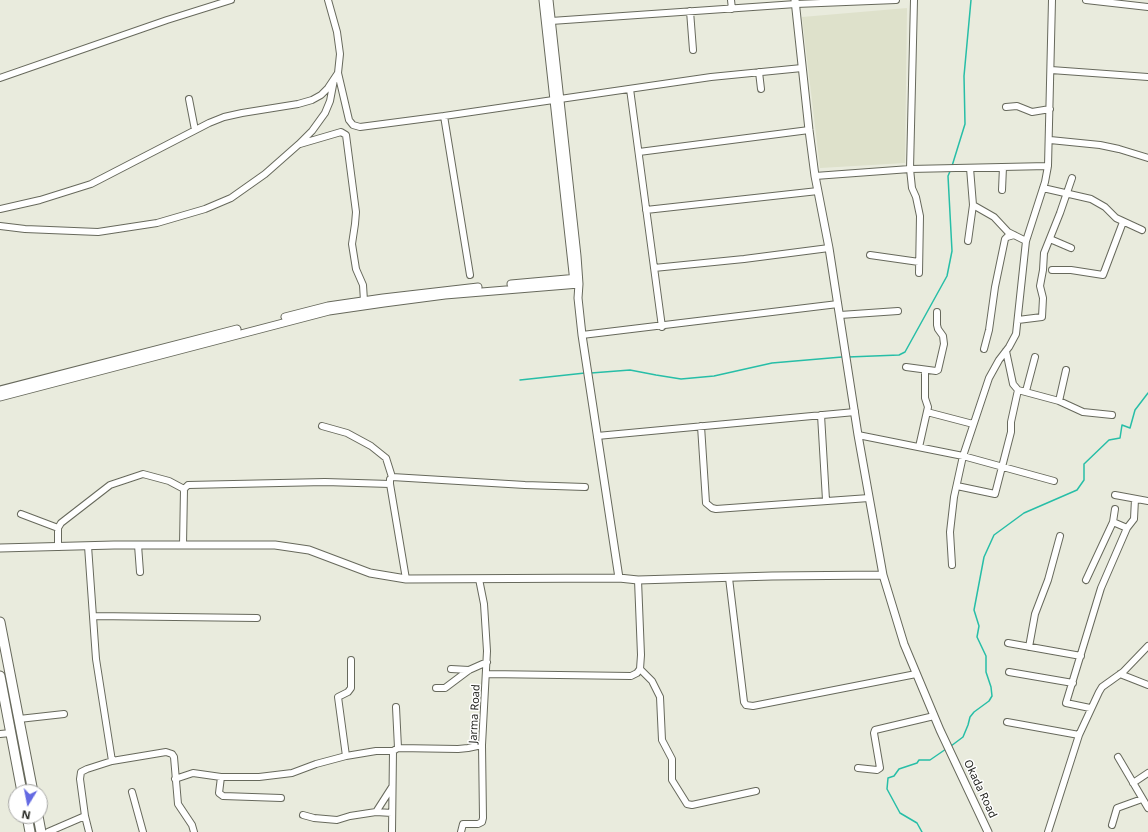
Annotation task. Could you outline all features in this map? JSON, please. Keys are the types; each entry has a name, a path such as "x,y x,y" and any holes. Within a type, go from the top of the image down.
{"main road":[{"path":"0,622 32,784"},
{"path":"0,676 21,784"}],"street":[{"path":"0,78 160,22 231,0"},
{"path":"0,226 25,229 98,232 157,223 205,209 231,198 265,174 299,144 312,131 325,113 336,76 340,54 337,32 328,0"},
{"path":"543,0 557,99 582,336 619,578"},
{"path":"549,0 572,265 576,281"},
{"path":"731,0 732,9"},
{"path":"551,21 732,9 796,2 896,0"},
{"path":"914,0 910,169 912,188 916,197 920,216 919,273"},
{"path":"952,565 950,532 963,456 992,370 1013,341 1016,334 1026,241 1043,188 1048,166 1050,140 1052,0"},
{"path":"1086,0 1125,2 1148,7"},
{"name":"Okada Road","path":"796,2 815,176 829,248 858,435 883,574 897,626 916,674 945,742 988,832"},
{"path":"690,11 693,50"},
{"path":"336,76 349,120 356,127 444,116 711,77 802,68"},
{"path":"1051,70 1148,77"},
{"path":"759,72 761,89"},
{"path":"0,209 40,200 91,184 195,130 224,117 298,104 312,100 321,95 328,88 336,76"},
{"path":"630,89 662,327"},
{"path":"189,99 195,130"},
{"path":"1006,107 1017,106 1032,112 1050,109"},
{"path":"444,116 470,275"},
{"path":"639,152 809,130"},
{"path":"299,144 341,132 346,135 355,205 355,224 352,244 356,269 362,285 364,301"},
{"path":"1050,140 1100,145 1148,158"},
{"path":"815,176 910,169 1048,166"},
{"path":"1002,190 1003,167"},
{"path":"968,241 973,205 970,168"},
{"path":"1018,320 1042,317 1043,298 1040,286 1044,253 1072,178"},
{"path":"1043,188 1084,197 1097,202 1123,222 1142,230"},
{"path":"646,210 818,191"},
{"path":"973,205 994,217 1008,232 1026,241"},
{"path":"1052,270 1071,270 1103,275 1123,222"},
{"path":"984,349 989,330 994,287 1005,239 1014,235"},
{"path":"1050,239 1071,248"},
{"path":"654,268 744,259 829,248"},
{"path":"870,255 919,262"},
{"path":"558,283 565,276 572,265"},
{"path":"0,397 329,311 445,295 576,281"},
{"path":"0,390 328,306 444,290 558,283 571,288 578,296"},
{"path":"582,336 838,304"},
{"path":"840,315 898,311"},
{"path":"906,367 925,370 938,370 944,344 943,336 937,324 937,312"},
{"path":"1006,351 1013,384 1018,390 1059,401 1087,414 1112,415"},
{"path":"1026,391 1035,357"},
{"path":"918,447 928,404 925,398 925,370"},
{"path":"1059,401 1066,370"},
{"path":"957,486 994,495 996,493 1011,432 1011,422 1018,390"},
{"path":"597,436 855,412"},
{"path":"927,412 973,424"},
{"path":"821,415 826,500"},
{"path":"322,426 360,438 386,458 392,477 390,479 390,484 406,579"},
{"path":"701,426 706,503 708,506 716,509 869,498"},
{"path":"858,435 963,456 1054,481"},
{"path":"58,547 58,528 61,523 110,484 140,474 146,474 170,480 184,489"},
{"path":"392,477 396,476 526,485 585,487"},
{"path":"183,545 184,489 188,485 325,482 390,484"},
{"path":"1115,495 1148,501"},
{"path":"1090,708 1066,703 1101,588 1127,528 1134,517 1135,499"},
{"path":"1086,580 1113,522 1115,509"},
{"path":"20,514 58,528"},
{"path":"1113,522 1127,528"},
{"path":"1030,647 1035,614 1048,580 1060,536"},
{"path":"0,548 257,544 300,548 370,573 406,579 619,578 638,580 883,574"},
{"path":"138,545 140,572"},
{"path":"88,546 96,659 112,761"},
{"path":"729,578 744,702 746,705 753,706 916,674"},
{"name":"Jarma Road","path":"461,832 463,824 478,824 482,822 483,818 482,744 487,674 487,633 484,604 478,579"},
{"path":"487,674 631,676 637,673 640,669 641,654 638,580"},
{"path":"93,616 257,618"},
{"path":"1008,643 1081,656"},
{"path":"1048,832 1079,735 1090,708 1100,689 1120,674 1148,647"},
{"path":"346,756 338,697 348,692 351,688 351,660"},
{"path":"436,688 445,688 469,670 487,662"},
{"path":"451,669 469,670"},
{"path":"640,669 652,681 660,697 662,740 672,759 672,780 687,804 692,805 756,791"},
{"path":"1009,672 1073,683"},
{"path":"1120,674 1148,685"},
{"path":"392,832 392,787 396,749 396,707"},
{"path":"19,719 64,714"},
{"path":"858,768 877,770 880,768 874,733 875,730 934,716"},
{"path":"1006,722 1079,735"},
{"path":"0,734 11,733"},
{"path":"175,779 192,773 221,777 259,777 292,773 316,764 346,756 376,751 396,749 458,749 482,744"},
{"path":"89,832 85,816 80,779 82,772 112,761 170,752 174,757 178,804 192,825 194,832"},
{"path":"1118,757 1148,808"},
{"path":"1133,783 1148,773"},
{"path":"221,777 219,793 223,796 281,798"},
{"path":"376,812 392,787"},
{"path":"132,792 143,832"},
{"path":"1112,825 1117,808 1142,799"},
{"path":"303,815 314,818 337,820 350,816 376,812 392,813"},
{"path":"48,832 85,816"}],"shaded area":[{"path":"907,8 905,163 820,168 802,17"}],"waterway":[{"path":"952,166 965,124 964,76 971,0"},
{"path":"848,357 899,355 905,352 947,276 952,251 948,176 951,169"},
{"path":"591,373 630,370 681,379 714,376 772,363 842,357"},
{"path":"520,380 585,373"},
{"path":"951,746 963,737 970,717 974,712 989,701 992,696 991,687 986,672 986,656 977,637 979,626 974,610 984,557 994,535 1024,513 1077,490 1084,480 1084,464 1109,440 1120,438 1122,425 1130,428 1135,410 1148,393"},
{"path":"922,832 917,823 900,813 887,789 888,778 894,776 899,769 917,763 919,760 930,760 946,749"}]}
